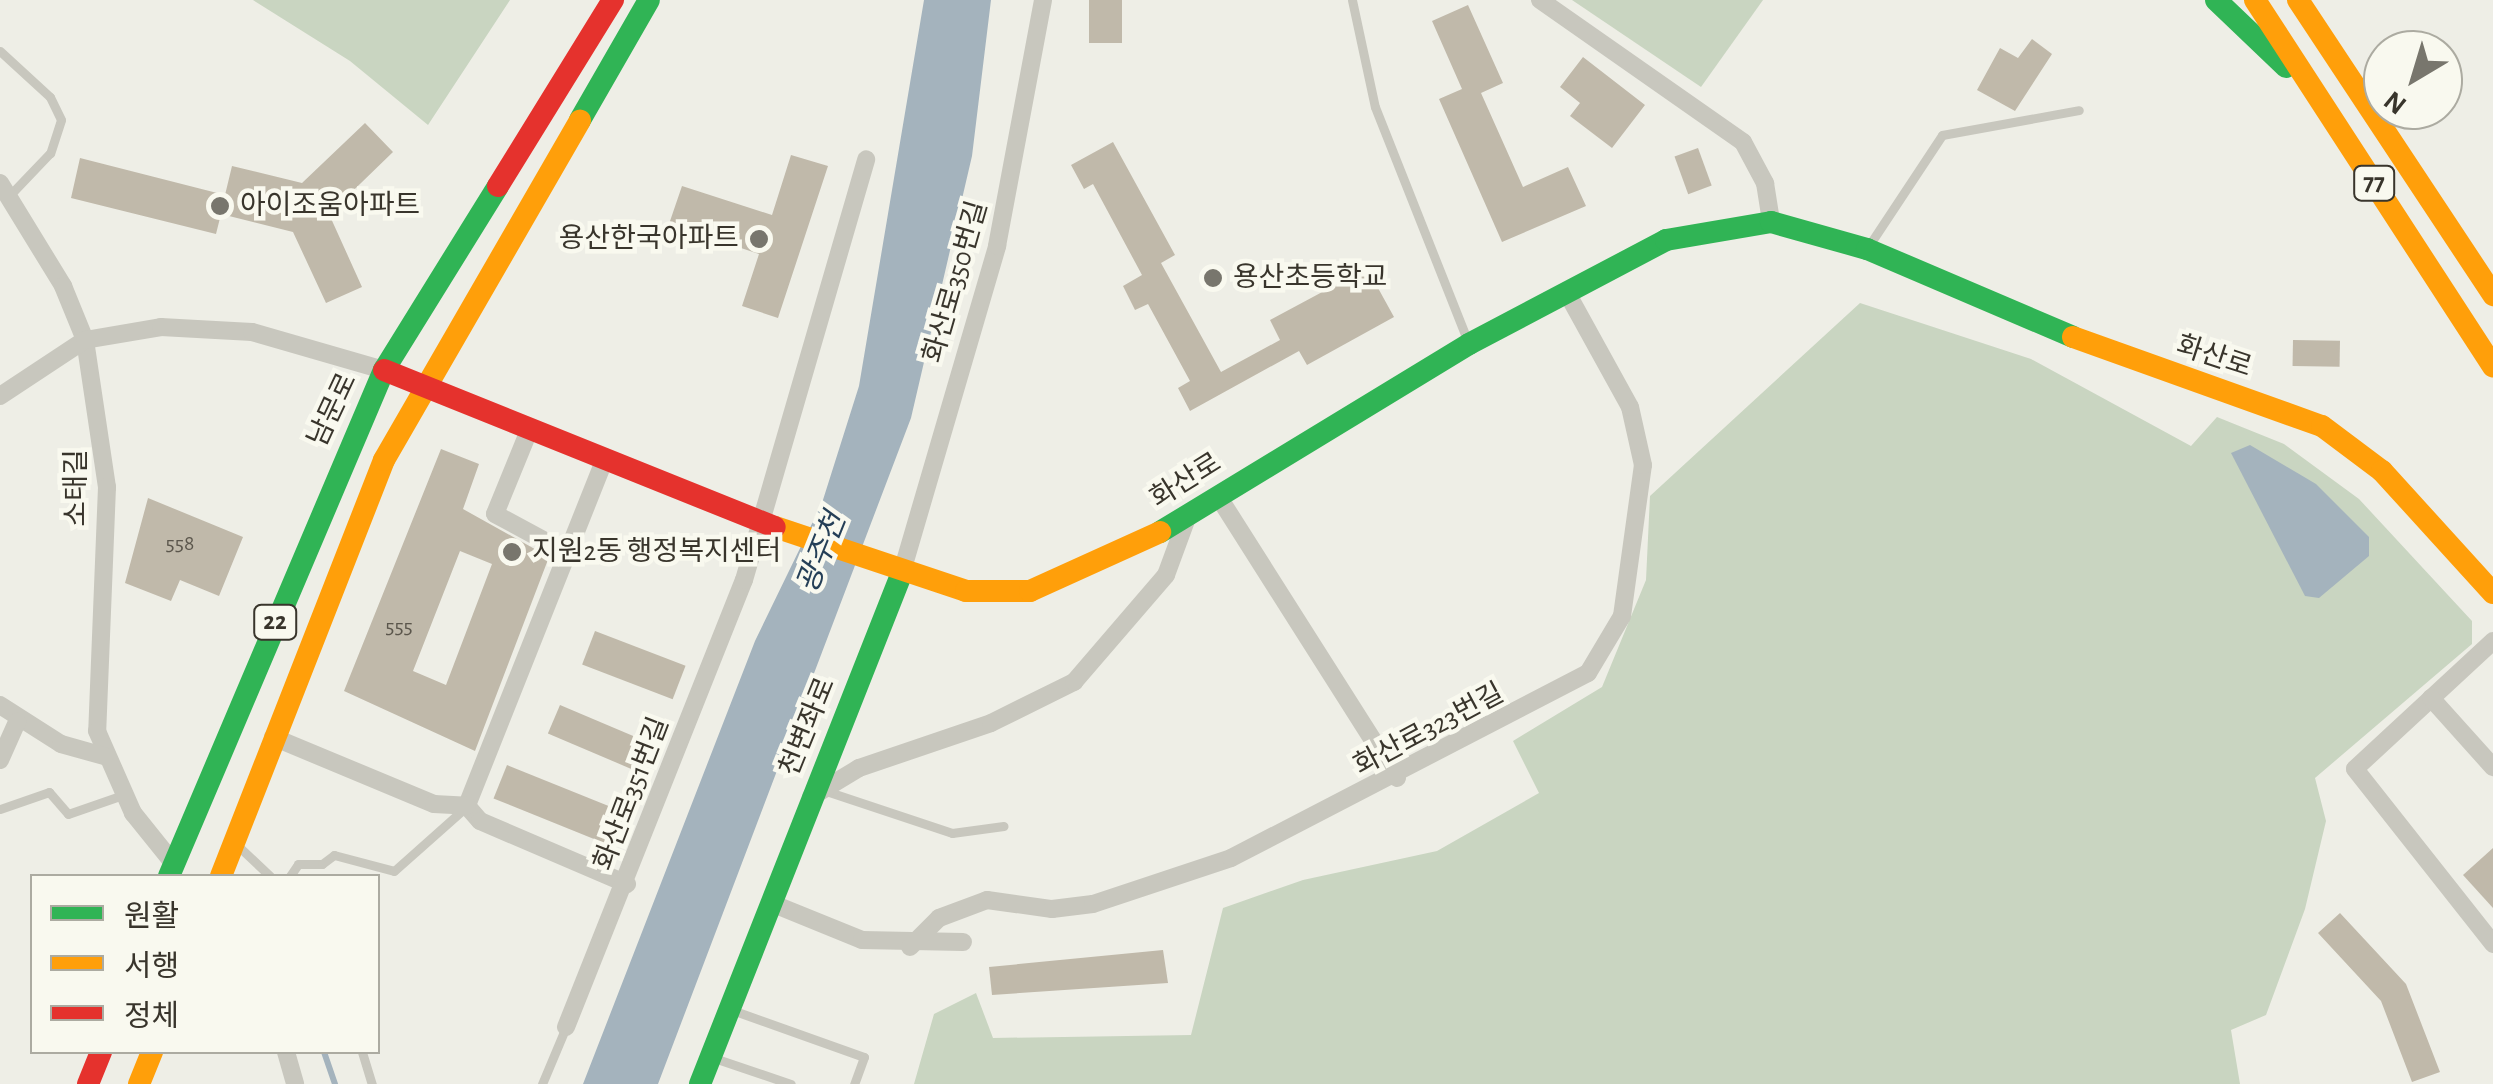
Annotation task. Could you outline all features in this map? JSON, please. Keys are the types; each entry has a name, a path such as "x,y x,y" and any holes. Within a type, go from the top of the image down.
{"main road":[{"name":"남문로","path":"172,870 384,370 613,0"},
{"name":"22","path":"222,874 273,736 421,386 649,0"},
{"path":"2216,0 2316,92"},
{"name":"77","path":"2255,0 2493,367"},
{"name":"77","path":"2298,0 2493,294"},
{"name":"화산로","path":"384,370 528,433 901,575 966,592 1030,591 1081,576 1187,518 1469,344 1666,240 1771,222 1867,249 2123,358 2322,426 2382,470 2493,593"},
{"name":"천변좌로","path":"700,1084 818,794 901,575"},
{"path":"88,1084 100,1054"},
{"path":"139,1084 151,1054"}],"street":[{"name":"화산로350번길","path":"901,575 997,246 1043,0"},
{"path":"1540,0 1744,142 1765,183 1771,222"},
{"name":"화산로351번길","path":"566,1027 627,884 744,580 757,518 866,159"},
{"name":"소태길","path":"4,189 85,340 104,435 95,713 104,756 124,796 172,870"},
{"name":"화산로323번길","path":"910,947 939,918 986,900 1052,909 1136,892 1232,858 1397,778 1575,683 1604,657 1622,616 1638,543 1637,430 1566,291"},
{"path":"0,396 85,340 161,327 226,328 384,370"},
{"path":"528,433 495,514 567,553"},
{"path":"467,806 604,461"},
{"path":"1218,496 1397,778"},
{"path":"818,794 859,768 991,723 1074,682 1166,574 1187,518"},
{"path":"2493,642 2355,769 2493,944"},
{"path":"2431,698 2493,767"},
{"path":"0,705 17,722 104,756"},
{"path":"0,760 17,722"},
{"path":"273,736 434,804 467,806 480,821 627,884"},
{"path":"771,903 862,940 910,947 962,942"},
{"path":"287,1054 295,1084"}],"lane":[{"path":"1352,0 1375,107 1469,344"},
{"name":"소태길","path":"0,51 50,97 61,120 50,153 4,189"},
{"path":"1867,249 1942,135 2079,110"},
{"path":"0,809 49,792 68,814 124,796"},
{"name":"천변좌로","path":"818,794 952,833 1004,826"},
{"path":"291,874 298,864 322,864 334,855 394,872 467,806"},
{"path":"234,842 268,874"},
{"path":"730,1009 864,1056 854,1084"},
{"name":"화산로351번길","path":"542,1084 566,1027"},
{"path":"363,1054 372,1084"},
{"path":"711,1057 791,1084"}],"green space":[{"path":"253,0 510,0 428,125 350,61"},
{"path":"1572,0 1763,0 1701,87"},
{"path":"1860,303 2031,359 2191,446 2217,417 2284,444 2359,499 2472,621 2472,644 2315,778 2326,821 2305,909 2266,1015 2231,1030 2240,1084 914,1084 934,1014 976,993 993,1038 1191,1035 1223,908 1303,880 1437,851 1539,793 1513,741 1602,687 1646,580 1650,496"}],"water":[{"name":"광주천","path":"924,0 991,0 972,156 911,418 658,1084 583,1084 755,641 822,503 859,386"},
{"path":"2250,445 2316,484 2369,537 2369,556 2319,598 2305,596 2231,453"}],"building":[{"path":"1089,0 1122,0 1122,43 1089,43"},
{"path":"1468,5 1503,83 1481,93 1523,187 1568,167 1586,206 1502,242 1439,99 1462,89 1432,21"},
{"path":"2032,39 2052,54 2015,111 1977,90 2000,48 2018,58"},
{"path":"1583,57 1645,105 1612,148 1570,116 1580,103 1560,87"},
{"name":"아이조움아파트","path":"365,123 393,152 329,214 362,287 326,303 293,232 221,214 216,234 71,198 80,158 225,195 232,166 302,183"},
{"path":"1113,142 1175,255 1161,263 1221,372 1280,340 1270,320 1367,268 1394,317 1307,365 1299,351 1190,411 1178,388 1190,381 1148,304 1135,310 1123,286 1142,275 1093,184 1084,189 1071,165"},
{"path":"1698,148 1712,186 1688,194 1675,157"},
{"name":"용산한국아파트","path":"791,155 828,166 778,318 742,306 759,254 669,224 682,186 772,215"},
{"path":"2293,340 2340,341 2340,367 2293,366"},
{"path":"441,449 479,464 463,509 549,557 475,751 344,691","holes":["460,551 492,564 446,685 413,671"]},
{"path":"148,498 243,537 219,596 180,580 171,601 125,583"},
{"path":"595,631 686,666 673,699 582,665"},
{"path":"560,705 654,745 642,773 548,734"},
{"path":"507,765 628,814 615,847 494,798"},
{"path":"2493,848 2493,908 2463,875"},
{"path":"2340,913 2406,984 2440,1072 2412,1082 2381,1001 2318,933"},
{"path":"1163,950 1168,983 992,995 989,967"}],"waterway":[{"path":"325,1054 335,1084"}],"traffic: fast":[{"path":"580,120 649,0"},
{"path":"2216,0 2286,67"},
{"path":"170,874 384,370 498,186"},
{"path":"1160,532 1469,344 1666,240 1771,222 1867,249 2073,337"},
{"path":"700,1084 901,575"}],"traffic: slow":[{"path":"2255,0 2493,367"},
{"path":"2298,0 2493,295"},
{"path":"222,874 384,460 580,120"},
{"path":"2073,337 2322,426 2382,471 2493,593"},
{"path":"775,527 966,591 1030,591 1160,532"},
{"path":"139,1084 151,1054"}],"traffic: jam":[{"path":"498,186 613,0"},
{"path":"384,370 775,527"},
{"path":"88,1084 100,1054"}],"place":[{"name":"아이조움아파트","path":"220,206"},
{"name":"용산한국아파트","path":"759,239"},
{"name":"용산초등학교","path":"1213,278"},
{"name":"지원2동 행정복지센터","path":"512,552"}]}
